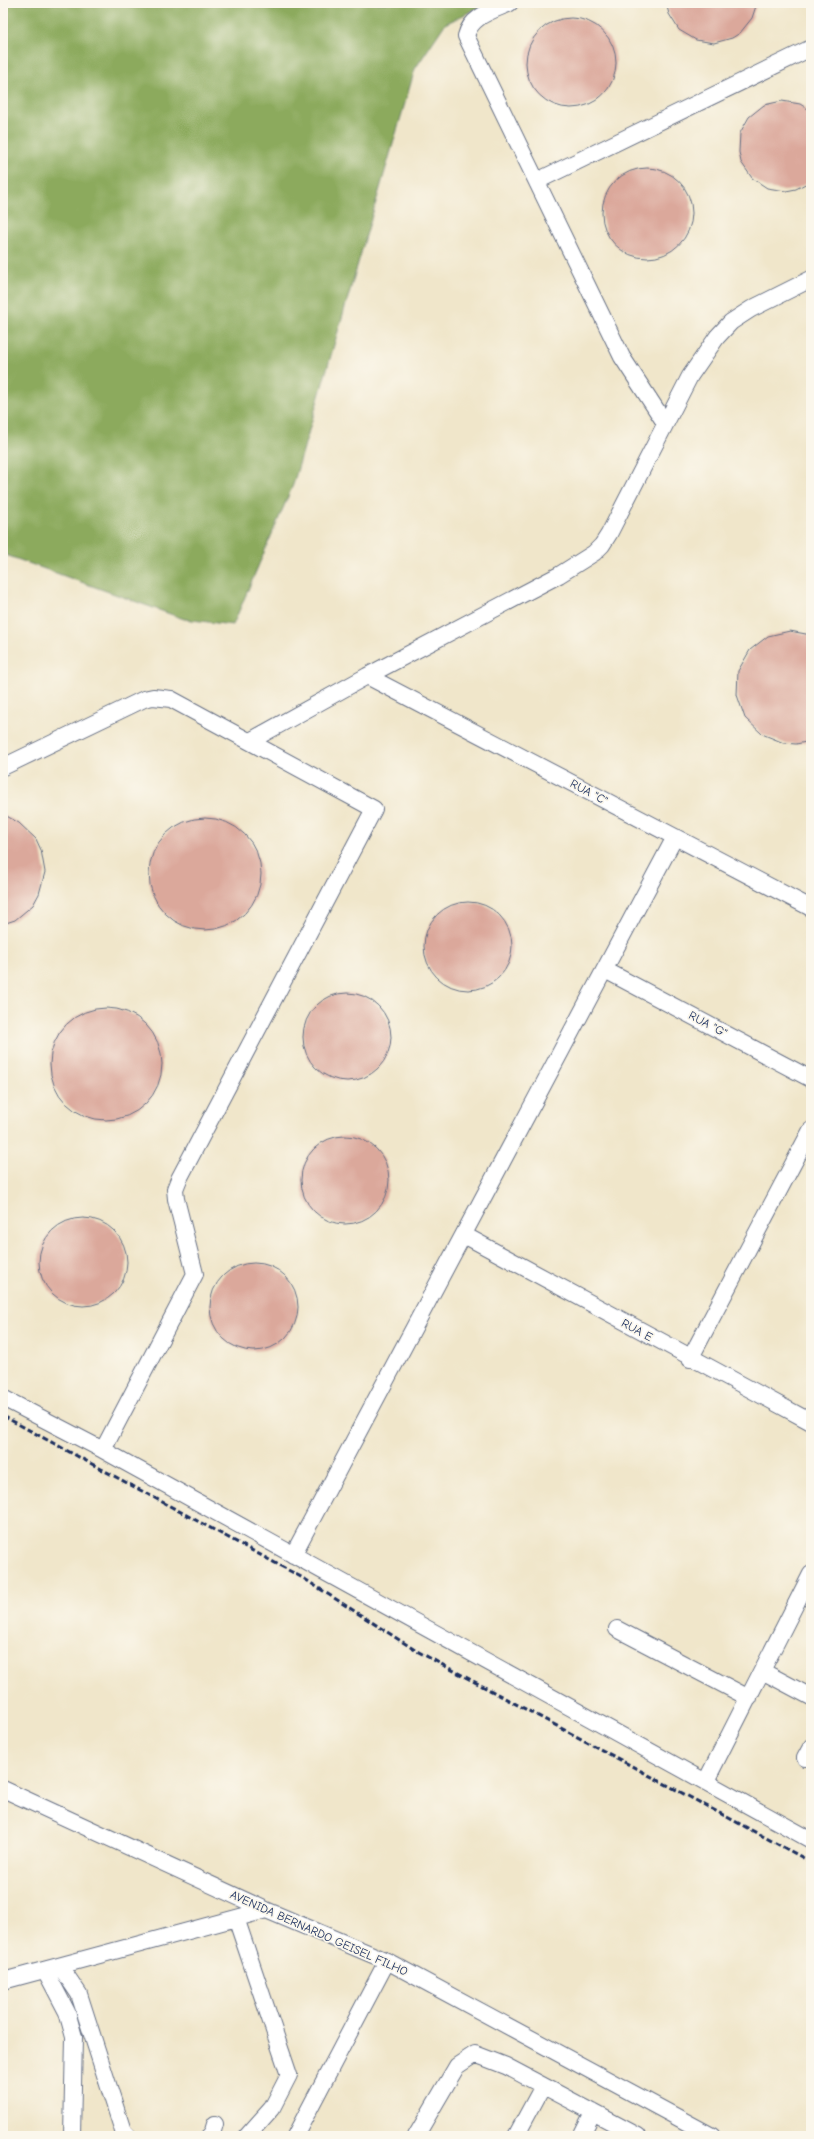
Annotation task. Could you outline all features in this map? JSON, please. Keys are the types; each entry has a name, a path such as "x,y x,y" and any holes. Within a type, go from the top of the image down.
{"street":[{"path":"510,3 478,18 469,26 466,36 538,181 622,357 665,423"},
{"path":"538,181 811,48"},
{"path":"250,741 367,676 559,575 594,553 602,545 609,534 695,367 723,330 738,317 756,306 811,279"},
{"name":"RUA \"C\"","path":"367,676 811,908"},
{"path":"3,767 153,696 171,699 374,809 178,1179 175,1189 176,1199 195,1274 103,1450"},
{"path":"293,1555 675,837"},
{"name":"RUA \"G\"","path":"605,970 811,1079"},
{"path":"690,1359 811,1130"},
{"name":"RUA E","path":"464,1235 690,1359 811,1422"},
{"path":"3,1398 103,1450 811,1840"},
{"path":"706,1781 811,1576"},
{"path":"618,1629 749,1698"},
{"path":"762,1671 811,1697"},
{"name":"AVENIDA BERNARDO GEISEL FILHO","path":"3,1789 266,1910 387,1961 712,2136"},
{"path":"3,1981 266,1910"},
{"path":"236,1918 289,2075 272,2108 247,2136"},
{"path":"295,2136 387,1961"},
{"path":"52,1968 68,2012 74,2037 72,2136"},
{"path":"52,1968 79,1994 123,2131 128,2136"},
{"path":"416,2136 457,2066 475,2054 506,2066 638,2136"},
{"path":"516,2136 543,2086"},
{"path":"581,2136 593,2112"}],"green space":[{"path":"3,3 488,3 445,24 415,69 293,485 233,625 184,619 3,554"}],"building":[{"path":"666,3 757,3 752,18 740,33 732,38 714,43 696,40 679,30 669,14"},
{"path":"571,18 588,22 603,31 612,46 616,63 612,80 603,95 588,104 571,108 554,104 539,95 530,80 526,63 530,46 539,31 554,22"},
{"path":"782,101 800,104 811,111 811,181 796,189 786,191 767,188 752,178 741,162 739,152 740,133 749,117 764,105"},
{"path":"647,168 664,172 679,181 688,196 692,213 688,230 679,245 664,254 647,258 630,254 615,245 606,230 602,213 606,196 615,181 630,172"},
{"path":"790,631 811,635 811,741 796,744 784,743 762,734 745,718 737,695 738,671 750,650 768,636"},
{"path":"3,814 19,823 36,839 41,850 45,872 39,894 33,905 15,920 3,924"},
{"path":"205,818 226,822 245,834 257,853 261,874 257,895 245,914 226,926 205,930 184,926 165,914 153,895 149,874 153,853 165,834 184,822"},
{"path":"468,902 485,905 493,909 505,921 509,929 512,946 509,963 505,971 493,983 485,987 468,990 451,987 443,983 431,971 427,963 424,946 427,929 431,921 443,909 451,905"},
{"path":"347,993 364,996 372,1000 384,1012 388,1020 391,1037 388,1054 384,1062 372,1074 364,1078 347,1081 330,1078 322,1074 310,1062 306,1054 303,1037 306,1020 310,1012 322,1000 330,996"},
{"path":"106,1008 127,1012 146,1024 158,1043 162,1064 158,1085 146,1104 127,1116 106,1120 85,1116 66,1104 54,1085 50,1064 54,1043 66,1024 85,1012"},
{"path":"345,1136 362,1139 370,1143 382,1155 386,1163 389,1180 386,1197 382,1205 370,1217 362,1221 345,1224 328,1221 320,1217 308,1205 304,1197 301,1180 304,1163 308,1155 320,1143 328,1139"},
{"path":"83,1218 100,1221 108,1225 120,1237 124,1245 127,1262 124,1279 120,1287 108,1299 100,1303 83,1306 66,1303 58,1299 46,1287 42,1279 39,1262 42,1245 46,1237 58,1225 66,1221"},
{"path":"254,1263 271,1266 279,1270 291,1282 295,1290 298,1307 295,1324 291,1332 279,1344 271,1348 254,1351 237,1348 229,1344 217,1332 213,1324 210,1307 213,1290 217,1282 229,1270 237,1266"}],"railway":[{"path":"3,1416 303,1578 415,1650 811,1862"}]}
